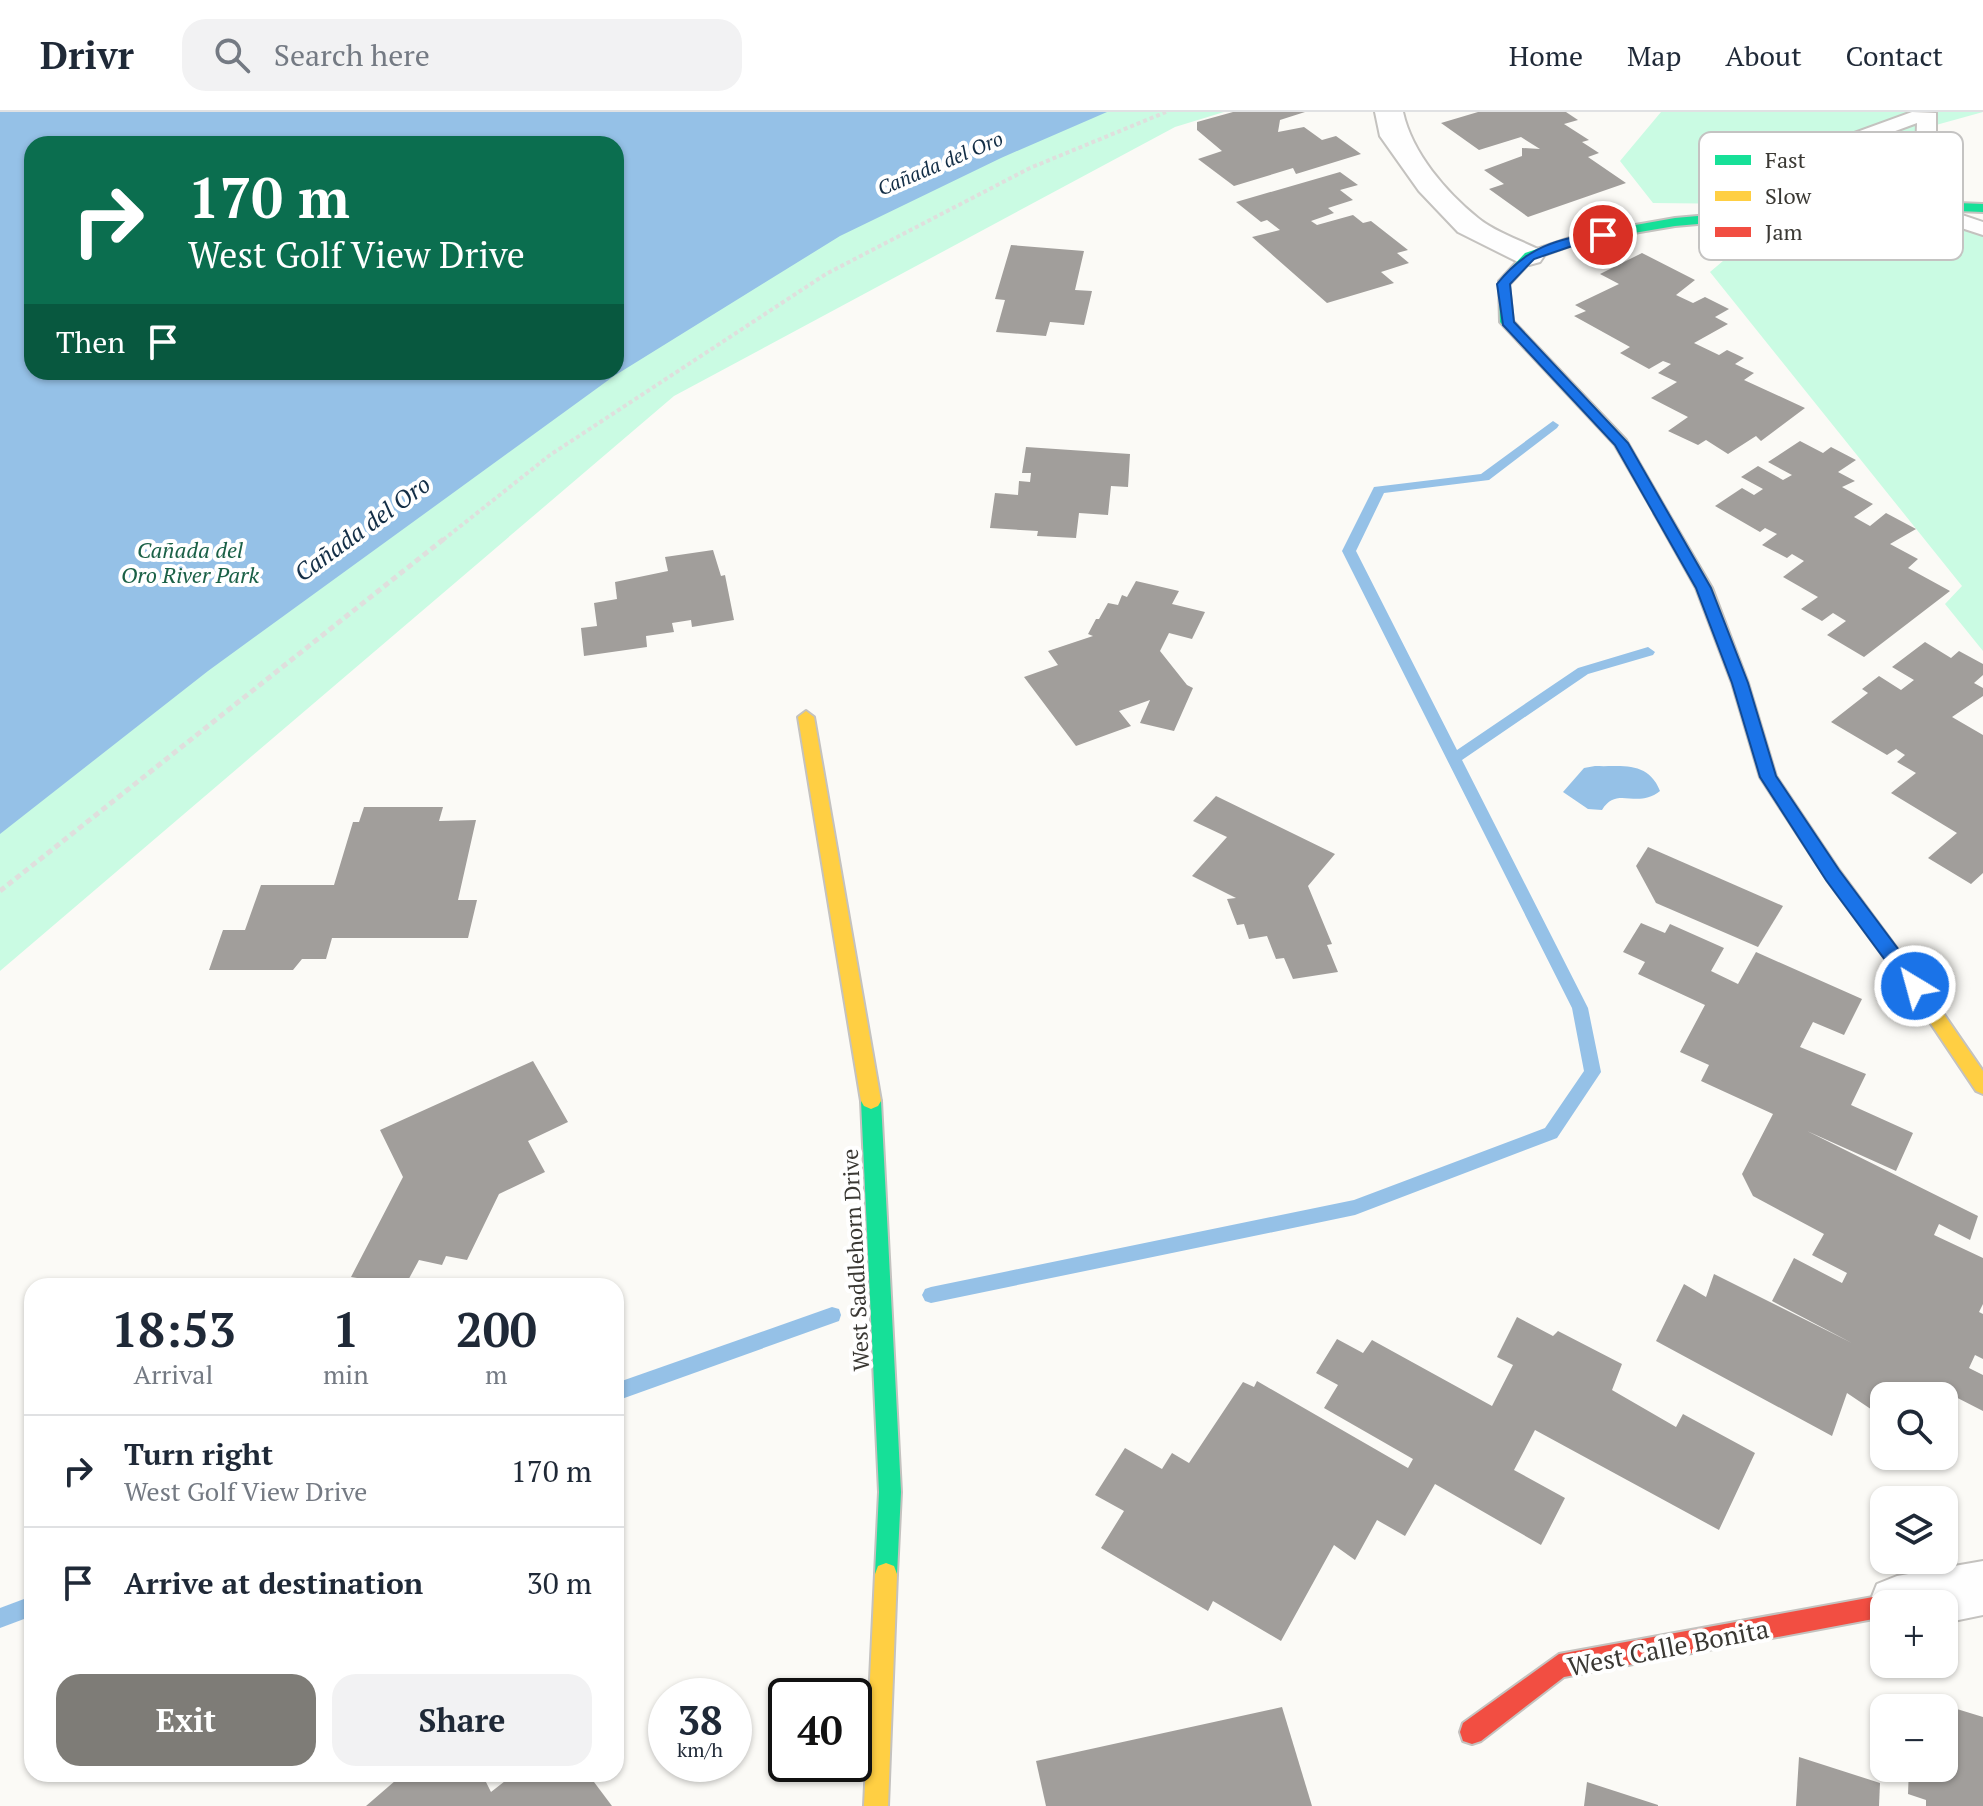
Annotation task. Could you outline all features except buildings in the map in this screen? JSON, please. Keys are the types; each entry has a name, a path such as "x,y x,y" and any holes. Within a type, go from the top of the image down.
{"street":[{"path":"1389,112 1394,136 1429,185 1469,226 1529,256"},
{"path":"1963,210 1983,208"},
{"path":"1699,220 1579,239 1529,256 1503,284 1507,322 1621,443 1704,588 1740,683 1768,777 1833,875 1915,986 1983,1086"},
{"name":"West Saddlehorn Drive","path":"806,717 870,1085 890,1492 876,1806"},
{"path":"1958,1593 1983,1588"},
{"name":"West Calle Bonita","path":"1472,1732 1559,1666 1870,1609"}],"lane":[{"path":"1873,132 1927,112 1927,132"},
{"path":"1963,220 1983,229"}],"path":[{"path":"0,891 550,455 826,274 1030,168 1166,112"}],"green space":[{"name":"Cañada del Oro River Park","path":"0,112 1224,112 1175,127 674,396 0,971"},
{"path":"1661,112 1983,112 1911,132 1699,132 1699,203 1653,203 1620,161"},
{"path":"1963,230 1983,233 1983,651 1945,604 1962,586 1710,272 1724,260 1963,260"}],"water":[{"name":"Cañada del Oro River Park","path":"0,112 1107,112 1001,158 840,236 624,370 624,136 24,136 24,380 608,380 208,671 0,834"},
{"path":"1625,766 1642,770 1655,781 1660,791 1643,798 1614,799 1602,810 1588,809 1563,792 1584,768"}],"waterway":[{"path":"931,1295 1355,1207 1551,1133 1593,1072 1580,1008 1349,551 1379,490 1485,477 1553,425"},
{"path":"1458,756 1583,671 1648,652"},
{"path":"624,1389 832,1315"},
{"path":"0,1618 24,1609"}],"traffic: fast":[{"path":"1963,207 1983,208"},
{"path":"1661,513 1621,443 1507,322 1503,284 1529,256 1579,239 1699,220"},
{"path":"871,1101 890,1492 886,1574"}],"traffic: slow":[{"path":"1661,513 1704,588 1740,683 1768,777 1833,875 1915,986 1983,1086"},
{"path":"806,717 871,1101"},
{"path":"876,1806 886,1574"}],"traffic: jam":[{"path":"1472,1732 1559,1666 1870,1609"}],"route":[{"path":"1603,235 1579,239 1529,256 1503,284 1507,322 1621,443 1704,588 1740,683 1768,777 1833,875 1915,986"}],"water label":[{"name":"Cañada del Oro","path":"940,163"},
{"name":"Cañada del Oro","path":"362,528"}]}
